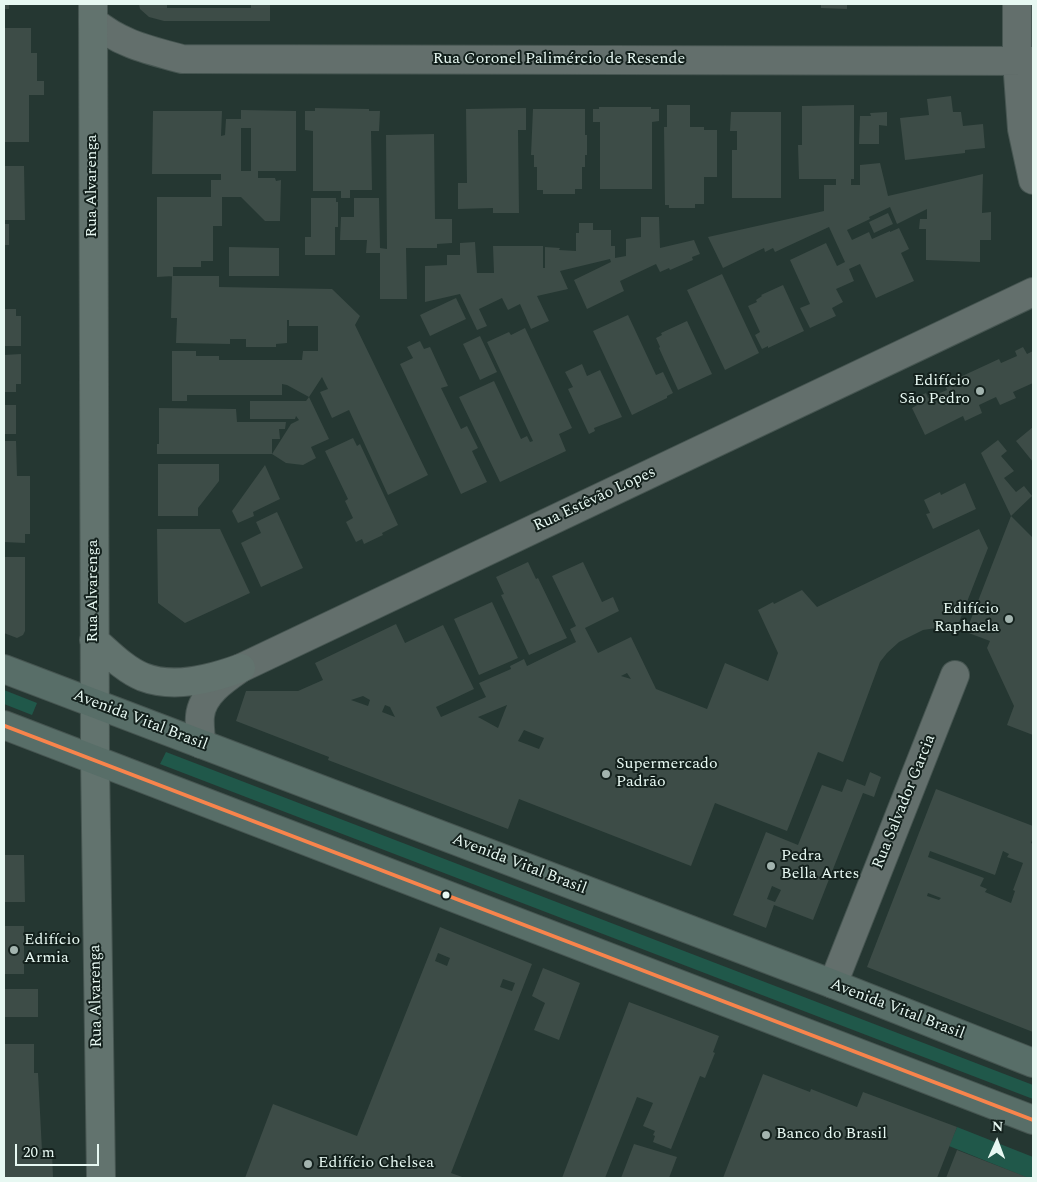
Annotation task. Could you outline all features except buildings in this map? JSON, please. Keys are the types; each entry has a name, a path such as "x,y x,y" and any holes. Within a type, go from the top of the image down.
{"main road":[{"name":"Rua Alvarenga","path":"93,12 94,703 101,1178"},
{"path":"94,640 119,663 143,677 165,682 206,680 241,668"},
{"name":"Avenida Vital Brasil","path":"4,669 833,984 1033,1063"},
{"path":"4,725 1033,1120"}],"street":[{"path":"1017,4 1025,61 1022,129 1033,180"},
{"name":"Rua Coronel Palimércio de Resende","path":"93,12 107,33 137,47 182,59 1025,61"},
{"name":"Rua Estêvão Lopes","path":"201,744 200,716 202,707 208,696 217,687 241,668 1033,292"},
{"name":"Rua Salvador Garcia","path":"833,984 955,675"}],"green space":[{"path":"4,690 37,703 32,715 4,704"},
{"path":"166,752 1033,1085 1033,1099 160,764"},
{"path":"957,1127 1033,1157 1033,1178 1028,1178 949,1146"}],"transit line":[{"path":"5,726 1033,1120"}],"place":[{"name":"Edifício São Pedro","path":"980,391"},
{"name":"Edifício Raphaela","path":"1009,619"},
{"name":"Supermercado Padrão","path":"606,774"},
{"name":"Pedra Bella Artes","path":"771,866"},
{"name":"Edifício Armia","path":"14,950"},
{"name":"Banco do Brasil","path":"766,1135"},
{"name":"Edifício Chelsea","path":"308,1164"}]}
